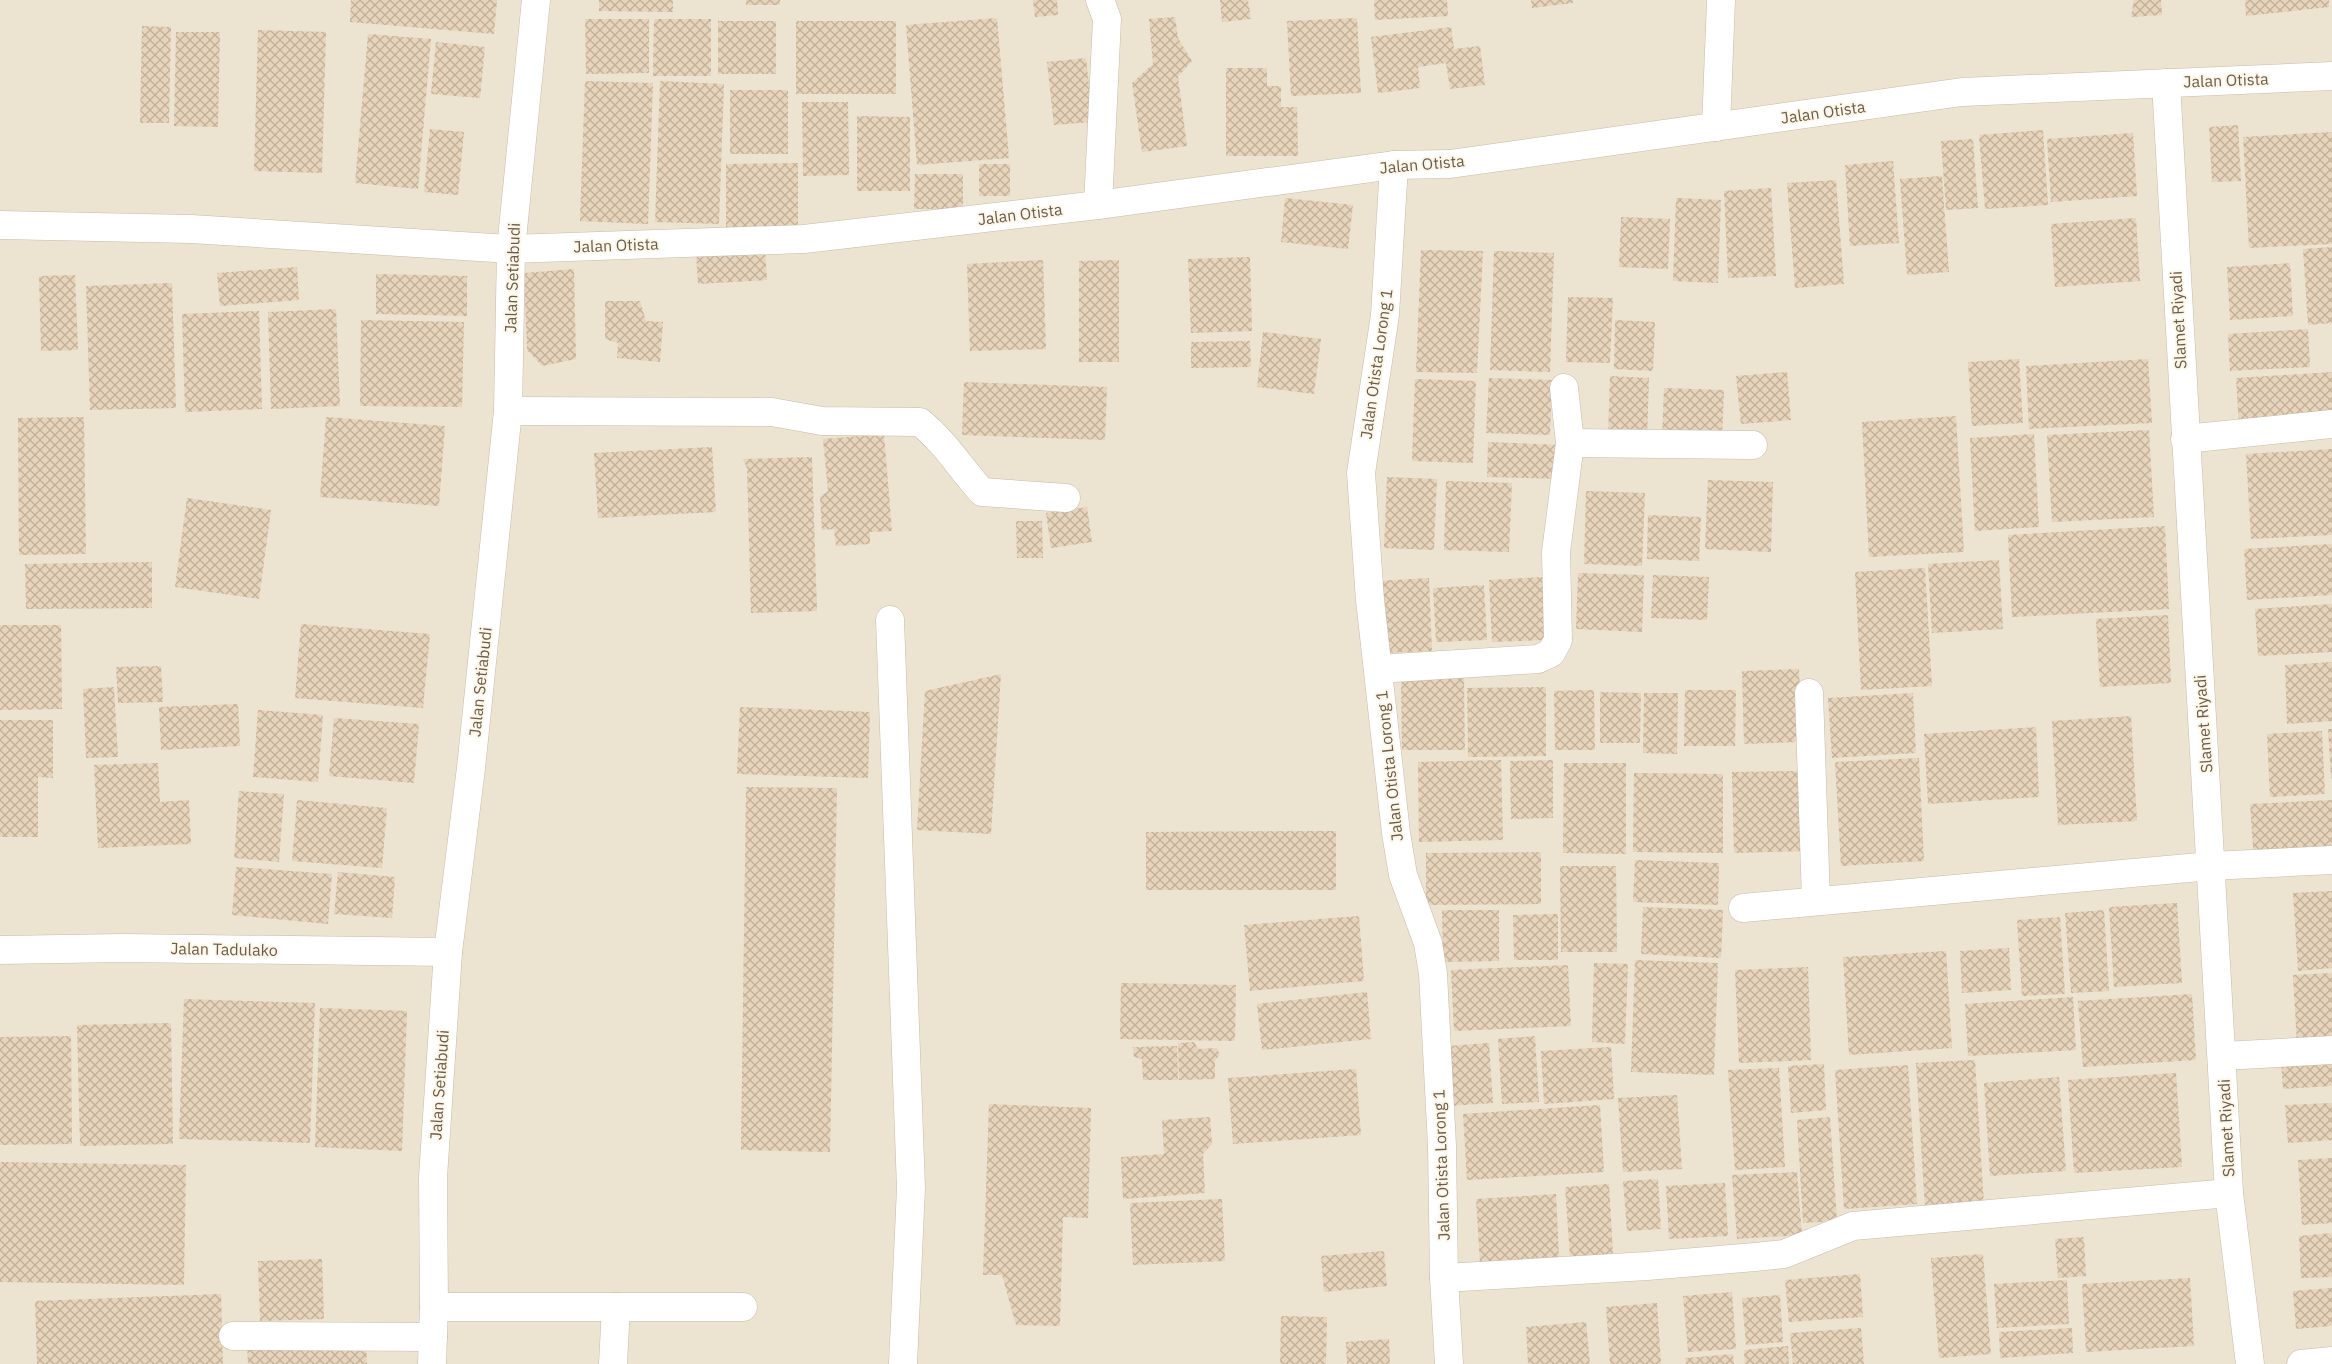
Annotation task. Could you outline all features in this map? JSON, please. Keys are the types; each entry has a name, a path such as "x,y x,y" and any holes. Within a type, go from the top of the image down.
{"street":[{"name":"Jalan Setiabudi","path":"432,1364 434,1337 433,1177 448,952 471,768 508,411 511,249 536,0"},
{"path":"1098,204 1107,19 1100,0"},
{"path":"1716,127 1721,0"},
{"name":"Jalan Otista","path":"0,225 191,229 511,249 804,239 1098,204 1394,165 1450,164 1962,92 2332,76"},
{"name":"Slamet Riyadi","path":"2166,83 2185,439 2230,1193 2250,1364"},
{"name":"Jalan Otista Lorong 1","path":"1394,165 1385,315 1361,473 1370,600 1396,833 1410,897 1428,942 1434,974 1442,1146 1444,1278 1449,1364"},
{"path":"1378,669 1538,659 1551,653 1558,640 1556,552 1570,443 1564,388"},
{"path":"508,411 772,412 822,421 920,422 951,451 962,470 982,492 1066,498"},
{"path":"2185,439 2332,424"},
{"path":"1570,443 1754,445"},
{"path":"890,620 911,1188 903,1364"},
{"path":"1809,693 1816,900"},
{"path":"1743,908 2211,866 2332,860"},
{"name":"Jalan Tadulako","path":"0,950 123,948 448,952"},
{"path":"2223,1056 2332,1050"},
{"path":"1444,1278 1646,1266 1784,1254 1854,1226 2230,1193"},
{"path":"434,1306 743,1308"},
{"path":"613,1364 616,1307"},
{"path":"233,1336 434,1337"},
{"path":"2300,1364 2332,1361"}],"shaded area":[{"path":"0,0 2332,0 2332,1364 0,1364"}],"building":[{"path":"351,0 497,0 494,34 350,22"},
{"path":"599,0 673,0 673,12 599,11"},
{"path":"746,0 780,0 780,5 746,5"},
{"path":"1033,0 1057,0 1058,15 1035,17"},
{"path":"1220,0 1248,0 1251,19 1222,22"},
{"path":"1374,0 1447,0 1448,16 1375,20"},
{"path":"1531,0 1573,0 1573,3 1532,8"},
{"path":"2134,0 2161,0 2162,15 2131,17"},
{"path":"2245,0 2329,0 2329,7 2246,16"},
{"path":"1175,17 1178,38 1192,61 1178,77 1187,146 1142,152 1132,83 1153,64 1149,19"},
{"path":"997,18 1009,158 917,165 906,25"},
{"path":"1357,18 1361,93 1291,96 1287,21"},
{"path":"585,19 649,19 649,73 586,74"},
{"path":"654,19 711,19 711,76 653,76"},
{"path":"718,21 776,21 776,74 718,74"},
{"path":"796,21 896,21 896,94 796,94"},
{"path":"142,26 171,27 169,123 140,123"},
{"path":"1451,27 1454,49 1480,46 1485,85 1450,89 1446,63 1418,67 1420,88 1378,93 1371,37"},
{"path":"258,30 326,32 322,173 254,171"},
{"path":"176,32 220,32 218,127 174,126"},
{"path":"368,34 431,39 418,189 355,183"},
{"path":"436,42 485,47 480,98 431,94"},
{"path":"1086,58 1093,122 1054,125 1047,62"},
{"path":"1226,68 1267,68 1267,86 1281,86 1281,107 1297,107 1298,156 1226,156"},
{"path":"585,81 653,83 648,224 580,221"},
{"path":"660,81 724,84 719,224 655,222"},
{"path":"730,90 788,90 788,154 730,154"},
{"path":"802,102 848,102 849,175 803,176"},
{"path":"857,116 910,117 910,191 857,191"},
{"path":"2238,125 2241,181 2212,182 2209,127"},
{"path":"430,129 464,132 458,195 424,192"},
{"path":"2043,130 2048,205 1985,209 1979,135"},
{"path":"2332,132 2332,244 2249,248 2243,137"},
{"path":"2133,133 2137,196 2051,202 2047,139"},
{"path":"1973,139 1978,208 1946,210 1941,141"},
{"path":"1893,161 1899,243 1850,246 1845,165"},
{"path":"798,163 798,230 726,231 726,164"},
{"path":"979,164 1010,164 1010,196 979,196"},
{"path":"915,174 963,174 963,209 914,209"},
{"path":"1942,176 1949,272 1907,275 1900,179"},
{"path":"1836,180 1844,284 1795,288 1787,183"},
{"path":"1771,188 1776,276 1728,278 1724,191"},
{"path":"1285,198 1353,205 1348,249 1281,242"},
{"path":"1676,198 1721,200 1718,283 1673,281"},
{"path":"1621,217 1670,219 1668,269 1619,267"},
{"path":"2136,218 2140,281 2055,287 2051,224"},
{"path":"2332,247 2332,323 2308,325 2303,249"},
{"path":"765,248 767,280 698,284 696,252"},
{"path":"1421,250 1483,251 1477,373 1416,372"},
{"path":"1494,251 1554,253 1550,372 1490,370"},
{"path":"1250,257 1252,331 1191,333 1188,259"},
{"path":"1043,260 1046,349 970,351 967,264"},
{"path":"1119,260 1119,362 1079,362 1079,261"},
{"path":"2290,263 2293,316 2230,320 2227,267"},
{"path":"297,267 299,300 220,306 217,273"},
{"path":"574,269 576,359 542,366 527,350 524,273"},
{"path":"376,274 467,276 467,316 376,314"},
{"path":"75,275 78,350 41,351 39,276"},
{"path":"172,283 176,408 90,410 86,286"},
{"path":"1568,297 1613,298 1610,363 1566,362"},
{"path":"605,301 640,301 646,321 663,322 660,362 617,358 618,343 605,339"},
{"path":"336,309 340,406 271,409 268,312"},
{"path":"259,311 262,409 185,412 182,314"},
{"path":"361,320 464,322 462,407 360,406"},
{"path":"1615,320 1655,322 1653,371 1614,369"},
{"path":"2308,329 2310,367 2230,371 2228,334"},
{"path":"1263,332 1321,339 1314,394 1257,387"},
{"path":"1250,341 1251,367 1191,368 1191,342"},
{"path":"2019,359 2023,423 1972,426 1968,362"},
{"path":"2148,359 2152,423 2029,429 2026,366"},
{"path":"1787,372 1791,420 1741,424 1736,376"},
{"path":"2332,372 2332,422 2239,428 2236,378"},
{"path":"1610,376 1649,378 1647,439 1608,437"},
{"path":"1489,378 1552,380 1550,435 1486,433"},
{"path":"1415,379 1476,381 1473,463 1412,461"},
{"path":"964,382 1107,387 1105,440 962,435"},
{"path":"1664,388 1724,390 1722,441 1662,439"},
{"path":"1956,416 1964,552 1869,557 1862,422"},
{"path":"84,417 86,554 19,555 18,418"},
{"path":"326,417 445,426 439,506 320,497"},
{"path":"2149,430 2154,517 2052,522 2047,435"},
{"path":"884,434 892,531 870,532 870,544 836,546 834,529 822,530 820,497 828,491 823,439"},
{"path":"2034,434 2039,527 1975,531 1970,438"},
{"path":"1488,442 1563,445 1562,479 1487,477"},
{"path":"712,447 716,512 598,518 594,453"},
{"path":"2332,449 2332,535 2251,539 2246,454"},
{"path":"812,457 817,611 751,613 747,468 743,459"},
{"path":"1387,477 1437,479 1434,550 1384,548"},
{"path":"1708,480 1773,482 1771,552 1705,549"},
{"path":"1446,481 1512,483 1509,552 1444,550"},
{"path":"1586,491 1645,493 1642,566 1584,564"},
{"path":"187,498 271,510 259,599 175,587"},
{"path":"1087,507 1092,542 1051,548 1046,513"},
{"path":"1648,515 1701,517 1699,561 1647,559"},
{"path":"1016,521 1042,521 1043,558 1017,558"},
{"path":"2165,526 2169,609 2012,617 2008,535"},
{"path":"2332,544 2332,595 2247,600 2244,549"},
{"path":"1999,560 2003,629 1932,633 1928,564"},
{"path":"152,562 152,608 26,609 25,564"},
{"path":"1925,568 1932,686 1861,690 1855,572"},
{"path":"1578,573 1644,575 1642,632 1576,629"},
{"path":"1653,575 1709,577 1707,620 1651,618"},
{"path":"1543,577 1546,640 1492,642 1489,580"},
{"path":"1429,578 1432,651 1381,653 1377,581"},
{"path":"1484,585 1487,640 1436,642 1433,588"},
{"path":"2332,604 2332,652 2258,656 2255,609"},
{"path":"2168,615 2171,683 2100,687 2096,619"},
{"path":"301,624 430,634 423,708 295,698"},
{"path":"0,625 61,625 62,709 0,710"},
{"path":"2332,662 2332,721 2287,724 2285,665"},
{"path":"161,666 163,702 118,703 116,667"},
{"path":"1799,669 1802,742 1744,744 1742,671"},
{"path":"1001,674 991,834 917,830 925,691"},
{"path":"1464,677 1465,750 1402,750 1401,678"},
{"path":"114,687 118,757 86,758 83,689"},
{"path":"1546,687 1546,756 1468,757 1467,688"},
{"path":"1594,690 1595,750 1555,750 1554,691"},
{"path":"1685,690 1736,690 1735,746 1684,746"},
{"path":"1600,692 1641,693 1640,743 1600,743"},
{"path":"1644,693 1678,693 1677,754 1643,753"},
{"path":"1913,693 1916,753 1832,758 1828,698"},
{"path":"238,704 240,746 161,750 159,707"},
{"path":"740,707 870,712 868,778 737,774"},
{"path":"258,710 323,715 318,782 253,777"},
{"path":"2131,716 2137,821 2058,825 2052,721"},
{"path":"334,718 419,724 414,783 329,776"},
{"path":"0,720 53,720 53,778 38,777 38,837 0,837"},
{"path":"2036,727 2039,797 1928,804 1924,734"},
{"path":"2328,729 2332,729 2332,778 2331,778"},
{"path":"2322,731 2325,794 2270,797 2267,734"},
{"path":"1919,758 1924,861 1841,866 1835,762"},
{"path":"1501,760 1503,840 1419,842 1418,762"},
{"path":"1553,760 1553,818 1511,819 1510,761"},
{"path":"158,763 160,802 189,800 191,844 98,848 94,765"},
{"path":"1564,763 1626,763 1626,854 1563,853"},
{"path":"1804,771 1806,851 1734,853 1732,772"},
{"path":"1634,773 1723,774 1723,853 1633,852"},
{"path":"746,787 837,788 830,1152 741,1150"},
{"path":"239,791 284,794 279,862 234,858"},
{"path":"297,800 387,808 382,868 292,861"},
{"path":"2332,800 2332,856 2254,860 2250,804"},
{"path":"1336,831 1336,890 1146,890 1146,832"},
{"path":"1541,852 1541,904 1426,905 1426,853"},
{"path":"1635,860 1719,863 1718,905 1633,902"},
{"path":"1560,866 1616,866 1617,952 1561,952"},
{"path":"236,867 332,874 328,924 232,915"},
{"path":"338,872 395,877 392,918 334,914"},
{"path":"2332,891 2332,968 2298,971 2293,893"},
{"path":"2177,903 2182,983 2114,987 2109,907"},
{"path":"1643,907 1723,910 1721,958 1641,954"},
{"path":"1442,910 1499,910 1499,961 1443,962"},
{"path":"2104,910 2109,991 2071,993 2065,913"},
{"path":"1558,914 1558,960 1514,960 1513,915"},
{"path":"1359,916 1364,981 1250,991 1244,925"},
{"path":"2060,917 2065,994 2022,996 2017,920"},
{"path":"2009,948 2011,990 1962,993 1960,951"},
{"path":"1946,951 1952,1048 1849,1055 1843,957"},
{"path":"1635,960 1718,963 1714,1075 1631,1072"},
{"path":"1594,963 1628,964 1625,1044 1592,1042"},
{"path":"1568,965 1571,1026 1454,1031 1451,970"},
{"path":"1808,967 1811,1060 1739,1063 1735,970"},
{"path":"2332,973 2332,1043 2297,1045 2293,975"},
{"path":"1121,983 1236,985 1235,1041 1120,1039"},
{"path":"1367,992 1371,1039 1262,1050 1257,1004"},
{"path":"2192,994 2196,1060 2083,1067 2078,1001"},
{"path":"2073,997 2076,1050 1968,1056 1965,1004"},
{"path":"184,999 315,1003 310,1143 179,1139"},
{"path":"320,1008 407,1011 402,1151 315,1147"},
{"path":"171,1023 173,1144 80,1146 77,1025"},
{"path":"71,1036 72,1144 0,1145 0,1037"},
{"path":"1535,1036 1539,1102 1502,1104 1498,1039"},
{"path":"1194,1042 1198,1049 1217,1048 1220,1055 1215,1060 1215,1079 1179,1080 1178,1043"},
{"path":"1489,1043 1493,1103 1450,1106 1447,1046"},
{"path":"1177,1046 1178,1080 1143,1080 1142,1059 1134,1057 1133,1047"},
{"path":"1611,1047 1614,1099 1544,1104 1541,1051"},
{"path":"2332,1057 2332,1086 2283,1089 2281,1060"},
{"path":"1975,1060 1984,1205 1925,1208 1916,1063"},
{"path":"1824,1064 1826,1110 1791,1113 1788,1066"},
{"path":"1908,1065 1917,1204 1844,1209 1835,1070"},
{"path":"1779,1068 1785,1167 1735,1170 1728,1070"},
{"path":"1356,1069 1361,1135 1233,1144 1228,1078"},
{"path":"2176,1073 2182,1167 2074,1173 2068,1080"},
{"path":"2059,1077 2066,1171 1990,1176 1984,1083"},
{"path":"1677,1095 1682,1169 1623,1172 1618,1098"},
{"path":"2332,1103 2332,1140 2288,1143 2285,1105"},
{"path":"989,1104 1091,1108 1088,1218 1063,1217 1060,1326 1016,1325 1002,1275 983,1275"},
{"path":"1600,1105 1604,1172 1467,1180 1463,1114"},
{"path":"1210,1117 1212,1144 1203,1154 1205,1193 1123,1199 1121,1157 1164,1154 1162,1120"},
{"path":"1830,1117 1837,1221 1803,1223 1797,1120"},
{"path":"2332,1158 2332,1223 2302,1225 2298,1160"},
{"path":"0,1162 186,1165 184,1285 0,1282"},
{"path":"1797,1172 1802,1235 1737,1239 1732,1175"},
{"path":"1658,1179 1661,1229 1627,1231 1623,1181"},
{"path":"1725,1183 1728,1236 1669,1239 1666,1186"},
{"path":"1609,1184 1613,1254 1570,1257 1565,1187"},
{"path":"1556,1194 1559,1257 1480,1263 1476,1199"},
{"path":"1222,1199 1225,1261 1133,1265 1130,1203"},
{"path":"2332,1233 2332,1277 2301,1278 2299,1236"},
{"path":"2084,1237 2086,1276 2058,1278 2055,1239"},
{"path":"1384,1251 1387,1286 1324,1292 1321,1256"},
{"path":"1983,1254 1991,1354 1939,1358 1931,1258"},
{"path":"322,1259 324,1319 260,1321 258,1261"},
{"path":"1860,1274 1863,1317 1789,1322 1785,1280"},
{"path":"2190,1278 2194,1346 2086,1352 2082,1284"},
{"path":"2067,1280 2069,1324 1997,1328 1994,1284"},
{"path":"2332,1288 2332,1326 2296,1329 2293,1291"},
{"path":"1732,1292 1736,1349 1688,1352 1683,1296"},
{"path":"221,1294 223,1364 37,1364 35,1301"},
{"path":"1780,1295 1783,1342 1746,1345 1742,1298"},
{"path":"1657,1303 1661,1364 1610,1364 1606,1307"},
{"path":"1281,1316 1327,1317 1326,1364 1280,1364"},
{"path":"1586,1322 1590,1364 1528,1364 1526,1327"},
{"path":"1861,1328 1864,1364 1793,1364 1790,1333"},
{"path":"2072,1328 2073,1353 2000,1358 1999,1332"},
{"path":"1389,1339 1390,1364 1347,1364 1346,1342"},
{"path":"366,1342 367,1364 248,1364 247,1346"},
{"path":"1788,1346 1789,1364 1745,1364 1744,1350"},
{"path":"1733,1354 1734,1364 1686,1364 1685,1358"}]}
